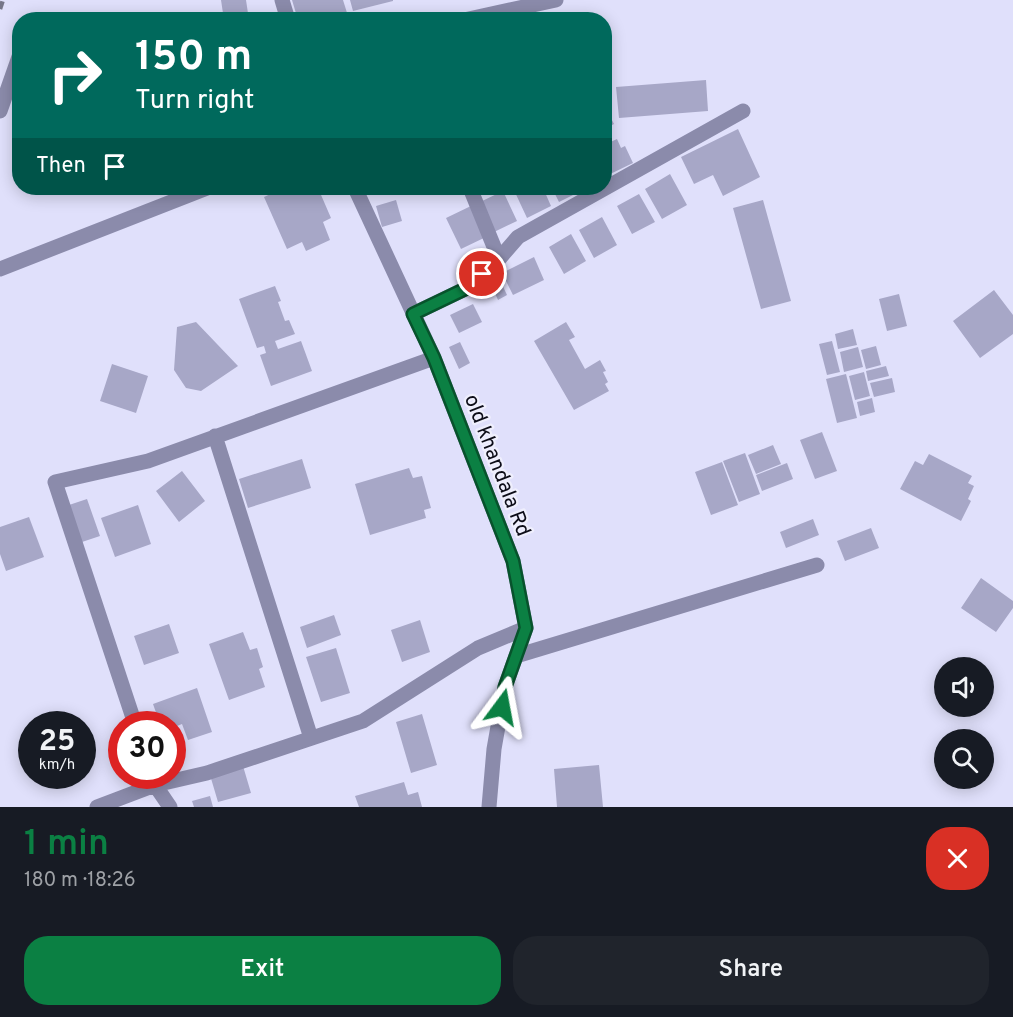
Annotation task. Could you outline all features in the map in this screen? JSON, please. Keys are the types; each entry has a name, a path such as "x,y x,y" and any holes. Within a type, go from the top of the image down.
{"street":[{"path":"501,12 556,0"},
{"path":"0,111 12,77"},
{"path":"612,184 743,111"},
{"path":"0,269 185,195"},
{"name":"old khandala Rd","path":"358,195 434,358 513,561 526,628"},
{"path":"473,195 499,259"},
{"path":"413,314 465,289 499,259 518,237 593,195"},
{"path":"131,711 55,482 148,461 434,358"},
{"path":"215,436 311,738"},
{"path":"516,656 817,565"},
{"path":"489,807 494,749 505,687 526,628"},
{"path":"186,776 207,773 363,721 478,648 526,628"},
{"path":"97,807 135,789"},
{"path":"159,789 170,807"}],"building":[{"path":"221,0 246,0 248,12 223,12"},
{"path":"292,0 343,0 347,12 296,12"},
{"path":"350,0 393,0 393,1 353,11"},
{"path":"706,80 708,111 619,118 616,87"},
{"path":"738,129 760,177 723,196 713,175 694,184 681,157"},
{"path":"617,139 621,148 625,146 633,163 612,173 612,141"},
{"path":"670,174 687,205 662,219 645,189"},
{"path":"639,194 655,222 632,234 617,206"},
{"path":"268,195 321,195 331,218 323,222 330,240 306,251 302,242 287,249 264,197"},
{"path":"495,195 505,195 517,221 492,233 478,203"},
{"path":"516,195 546,195 551,206 527,218"},
{"path":"556,195 573,195 559,202"},
{"path":"396,200 402,221 382,227 376,206"},
{"path":"763,200 791,301 761,309 733,208"},
{"path":"473,205 488,236 461,249 446,218"},
{"path":"602,217 617,245 594,258 579,230"},
{"path":"571,234 586,261 564,274 549,247"},
{"path":"534,257 544,280 513,295 502,273"},
{"path":"499,278 507,295 498,300 490,282"},
{"path":"275,286 285,321 289,320 295,334 275,341 278,349 301,341 312,371 271,386 260,355 266,353 264,346 257,348 239,299"},
{"path":"994,290 1013,315 1013,334 980,358 953,321"},
{"path":"899,294 907,326 887,331 879,299"},
{"path":"473,304 482,322 459,333 450,315"},
{"path":"196,322 238,366 201,391 186,388 174,370 177,327"},
{"path":"566,322 575,337 569,340 585,369 600,360 606,371 603,372 609,391 574,410 534,341"},
{"path":"853,329 857,345 838,349 835,334"},
{"path":"832,341 840,372 827,375 819,344"},
{"path":"460,342 470,363 459,369 449,347"},
{"path":"876,346 881,365 866,369 861,350"},
{"path":"858,347 863,367 844,372 840,352"},
{"path":"112,364 148,376 136,413 100,401"},
{"path":"886,366 889,376 868,381 866,371"},
{"path":"864,372 870,396 855,400 849,376"},
{"path":"846,374 857,418 837,423 826,379"},
{"path":"892,378 895,392 874,397 870,383"},
{"path":"872,398 875,412 860,416 857,402"},
{"path":"822,432 837,471 815,479 800,440"},
{"path":"773,445 781,464 756,474 748,455"},
{"path":"745,453 760,494 739,502 723,461"},
{"path":"929,454 972,476 968,483 974,486 968,499 971,501 961,521 900,489 915,461 923,465"},
{"path":"302,459 311,488 248,508 239,479"},
{"path":"722,462 738,505 711,515 695,472"},
{"path":"787,463 793,479 762,491 756,475"},
{"path":"409,468 413,478 422,476 431,508 424,510 426,518 370,535 355,484"},
{"path":"182,471 205,501 179,522 156,491"},
{"path":"87,499 100,536 82,542 69,505"},
{"path":"138,505 151,544 115,557 101,518"},
{"path":"29,517 44,557 6,571 0,554 0,527"},
{"path":"813,519 819,535 786,548 780,532"},
{"path":"871,528 879,548 845,561 837,541"},
{"path":"981,578 1013,601 1013,608 996,632 961,608"},
{"path":"334,615 341,635 307,648 300,627"},
{"path":"420,620 430,652 402,662 391,630"},
{"path":"169,624 179,653 144,665 134,636"},
{"path":"243,632 250,650 257,648 263,667 259,669 265,687 229,700 209,644"},
{"path":"336,648 350,693 321,702 306,657"},
{"path":"197,688 212,732 188,740 186,711 155,711 153,704"},
{"path":"422,714 437,765 411,773 396,722"},
{"path":"599,765 603,807 557,807 554,769"},
{"path":"243,766 251,793 218,802 210,775"},
{"path":"404,782 408,795 418,792 422,807 359,807 355,796"},
{"path":"210,796 213,807 194,807 192,801"}],"railway":[{"path":"0,9 3,0"}],"route":[{"path":"482,274 465,289 413,314 434,358 513,561 526,628 505,687 502,707"}]}
